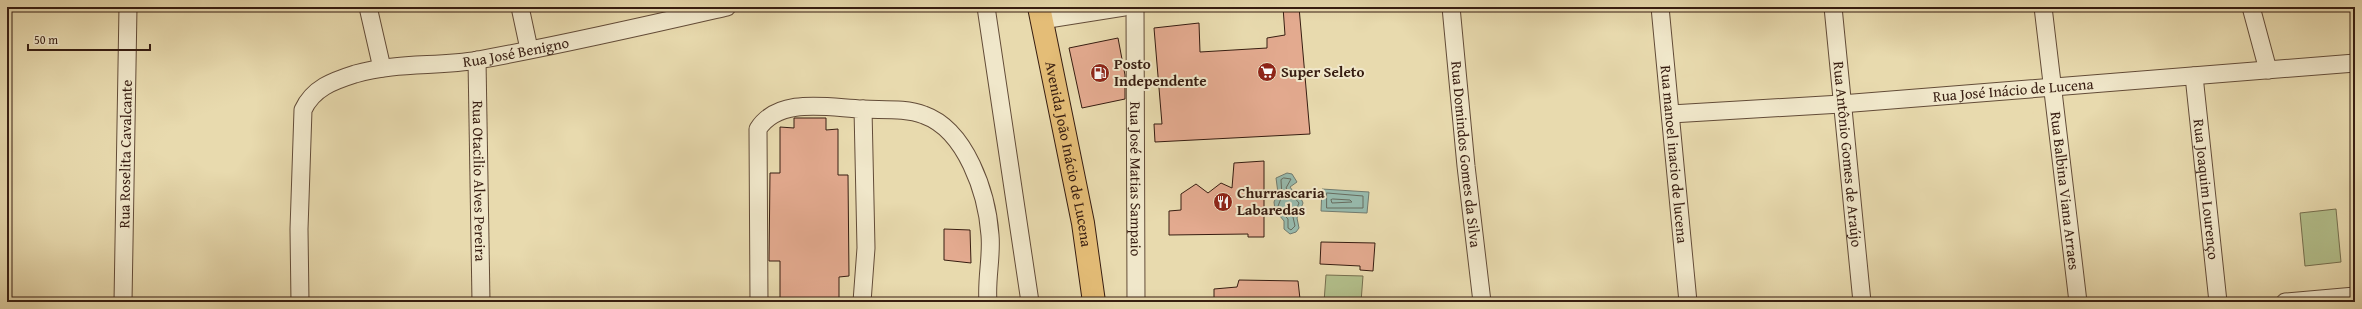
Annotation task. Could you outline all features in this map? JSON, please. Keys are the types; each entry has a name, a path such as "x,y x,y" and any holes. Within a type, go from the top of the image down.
{"highway":[{"name":"Avenida João Inácio de Lucena","path":"1040,14 1083,222 1094,302"}],"street":[{"name":"Rua Roselita Cavalcante","path":"123,302 128,7"},
{"path":"368,7 382,68"},
{"path":"520,7 529,49"},
{"name":"Rua José Benigno","path":"300,302 303,110 308,99 318,90 334,82 382,68 477,60 727,7"},
{"path":"986,7 1030,302"},
{"path":"1040,14 1124,7"},
{"name":"Rua José Matias Sampaio","path":"1135,7 1136,302"},
{"name":"Rua Domindos Gomes da Silva","path":"1452,7 1466,166 1482,302"},
{"name":"Rua manoel inacio de lucena","path":"1660,7 1688,302"},
{"name":"Rua Antônio Gomes de Araújo","path":"1833,7 1841,104 1862,302"},
{"name":"Rua Balbina Viana Arraes","path":"2043,7 2078,302"},
{"path":"2251,7 2268,70"},
{"name":"Rua Otacilio Alves Pereira","path":"477,60 481,302"},
{"name":"Rua José Inácio de Lucena","path":"1671,114 1841,104 2355,63"},
{"name":"Rua Joaquim Lourenço","path":"2194,76 2218,302"},
{"path":"759,302 758,129 764,120 787,108 863,109 923,115 942,124 964,149 981,193 991,235 987,288 988,302"},
{"path":"862,302 866,248 863,109"},
{"path":"2285,302 2355,296"}],"green space":[{"path":"2336,209 2341,262 2305,266 2300,213"},
{"path":"1326,275 1363,276 1361,302 1324,302"}],"water":[{"path":"1287,173 1292,174 1297,182 1290,187 1295,194 1299,194 1303,203 1297,218 1299,228 1296,232 1290,234 1284,229 1284,221 1275,210 1274,202 1278,193 1276,178"},
{"path":"1322,189 1369,192 1367,213 1321,211"}],"building":[{"name":"Super Seleto","path":"1283,7 1299,7 1310,134 1155,142 1154,124 1162,124 1154,28 1199,23 1200,52 1267,48 1267,38 1285,35"},
{"name":"Posto Independente","path":"1118,38 1125,75 1125,99 1082,108 1069,48"},
{"path":"794,118 826,118 826,130 838,129 838,175 848,175 849,276 839,277 839,302 780,302 780,261 769,261 770,173 780,173 780,127 794,128"},
{"name":"Churrascaria Labaredas","path":"1264,161 1264,237 1248,237 1248,234 1169,235 1169,211 1181,210 1181,194 1196,184 1208,193 1221,183 1232,188 1234,163"},
{"path":"944,229 970,230 971,263 944,260"},
{"path":"1321,242 1375,243 1373,271 1360,270 1360,266 1320,264"},
{"path":"1239,280 1298,281 1300,299 1214,302 1214,289 1237,287"}],"place":[{"name":"Super Seleto","path":"1267,72"},
{"name":"Posto Independente","path":"1100,73"},
{"name":"Churrascaria Labaredas","path":"1223,202"}]}
